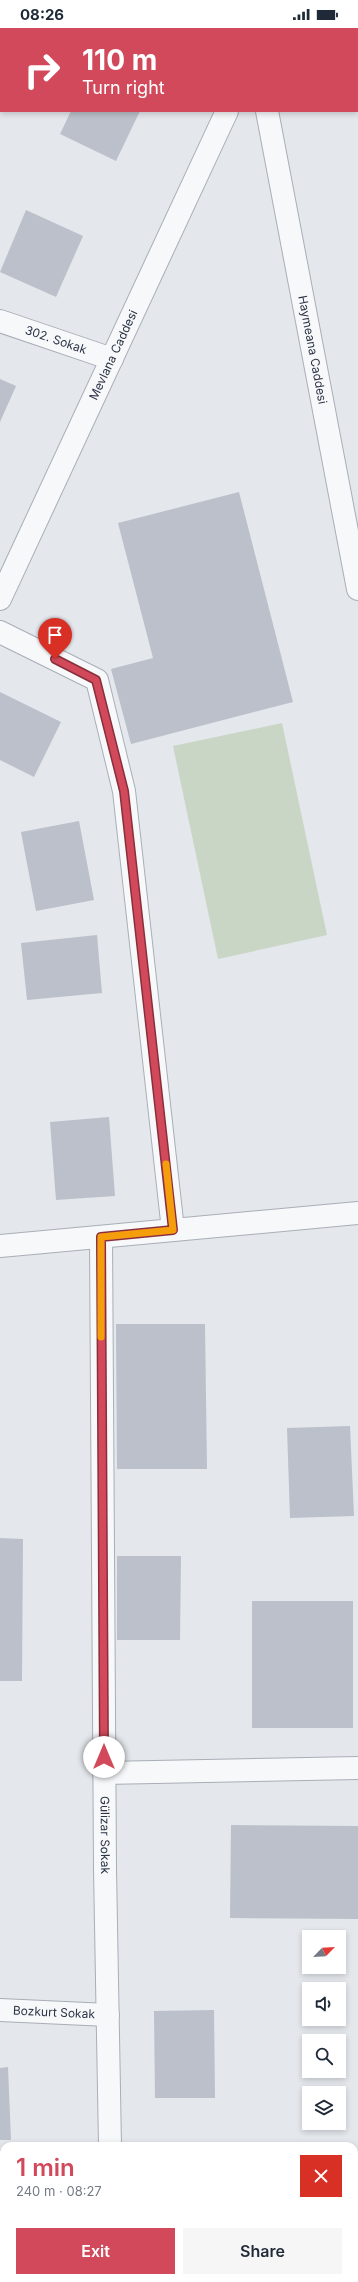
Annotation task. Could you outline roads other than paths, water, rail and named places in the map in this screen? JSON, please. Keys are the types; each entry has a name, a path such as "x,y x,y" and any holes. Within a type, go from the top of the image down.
{"street":[{"name":"Mevlana Caddesi","path":"0,599 227,112"},
{"name":"Haymeana Caddesi","path":"267,112 358,588"},
{"name":"302. Sokak","path":"0,322 112,359"},
{"path":"0,632 96,680 124,791 173,1230"},
{"path":"0,1246 358,1213"},
{"name":"Gülizar Sokak","path":"101,1237 104,1773 110,2142"},
{"path":"104,1773 358,1768"},
{"name":"Bozkurt Sokak","path":"0,2010 108,2015"}]}
